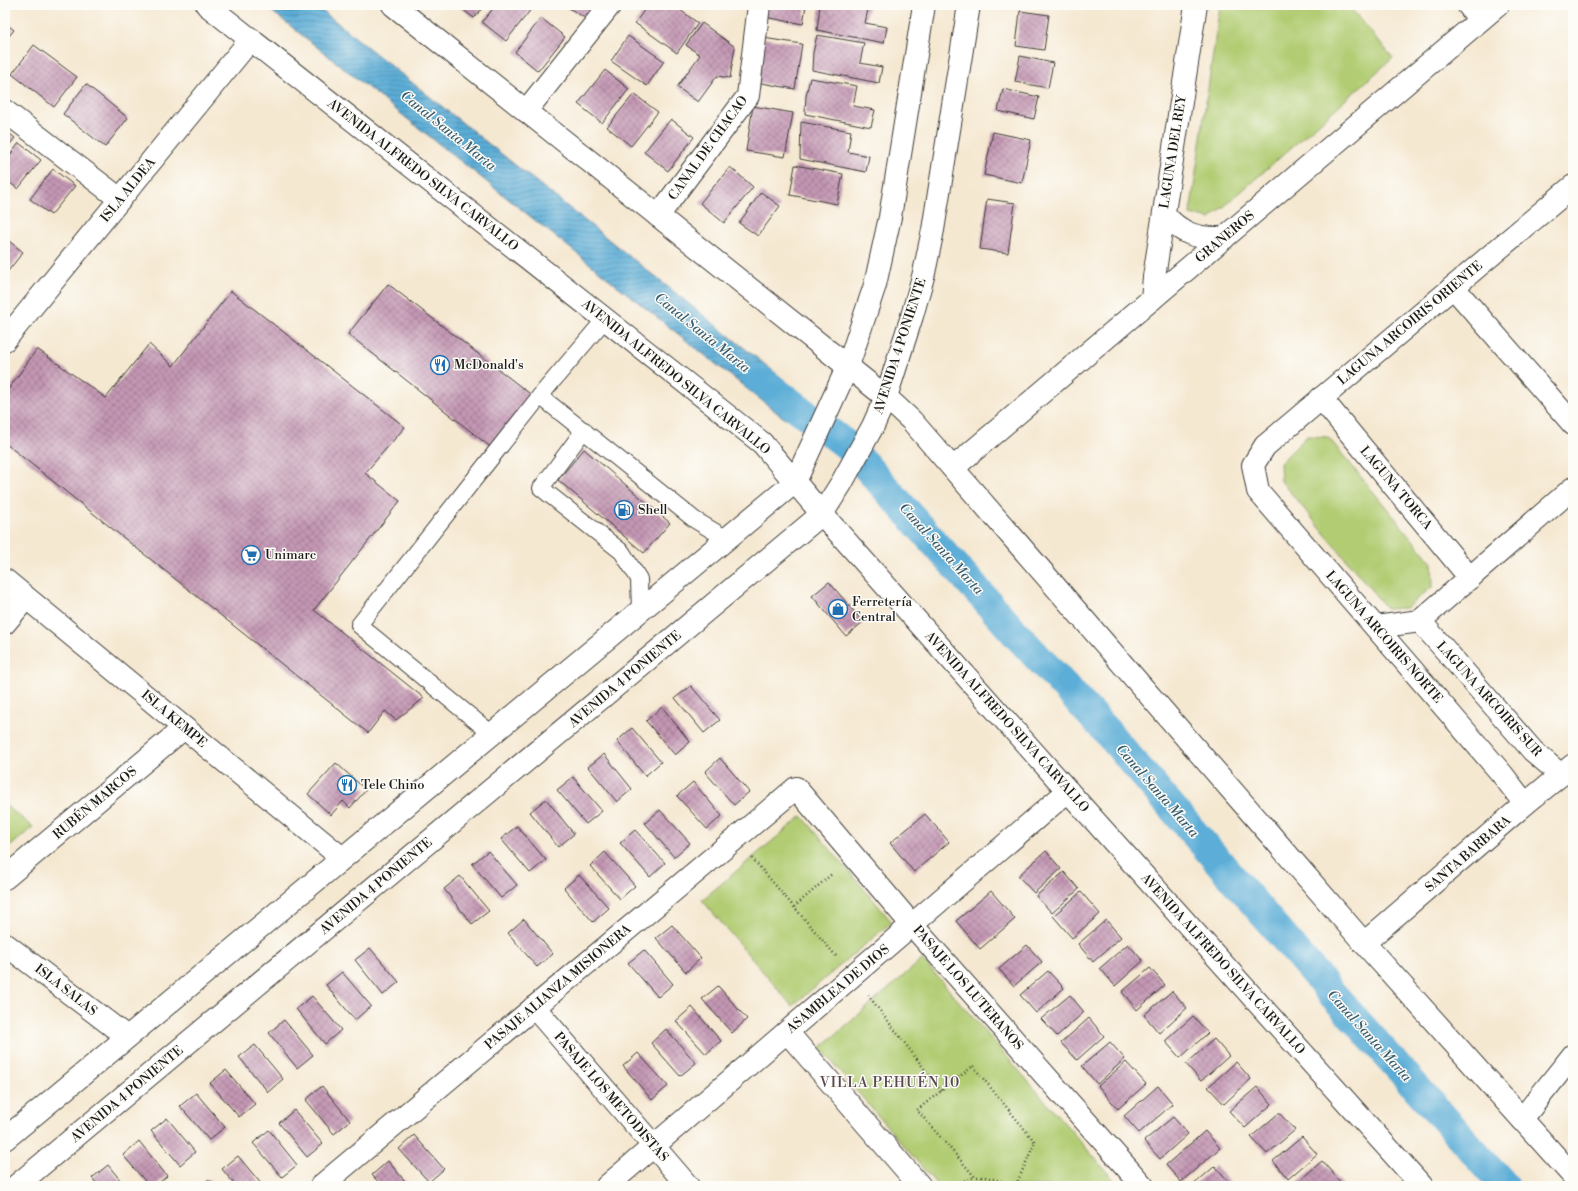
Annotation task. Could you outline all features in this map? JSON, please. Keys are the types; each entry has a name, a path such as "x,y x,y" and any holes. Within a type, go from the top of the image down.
{"street":[{"name":"AVENIDA ALFREDO SILVA CARVALLO","path":"208,5 762,444 822,514 1068,791 1422,1186"},
{"path":"526,111 610,5"},
{"name":"CANAL DE CHACAO","path":"658,216 748,96 759,5"},
{"path":"5,1139 795,482 848,366 875,285 890,217 924,5"},
{"name":"AVENIDA 4 PONIENTE","path":"16,1186 822,514 842,484 873,426 886,397 912,316 924,273 933,230 969,5"},
{"name":"LAGUNA DEL REY","path":"1152,299 1196,5"},
{"name":"GRANEROS","path":"953,468 1224,238 1474,12 1498,5"},
{"path":"397,6 526,111 848,366 912,420 1364,943 1573,1176"},
{"name":"ISLA ALDEA","path":"8,331 120,199 251,39"},
{"path":"5,111 120,199"},
{"name":"LAGUNA ARCOIRIS ORIENTE","path":"1253,465 1265,446 1573,186"},
{"path":"1164,214 1179,228 1193,236 1208,239 1224,238"},
{"path":"1453,287 1573,424"},
{"name":"LAGUNA TORCA","path":"1321,398 1470,578"},
{"name":"LAGUNA ARCOIRIS NORTE","path":"1253,465 1258,491 1502,774 1525,804"},
{"path":"1376,627 1420,621 1573,488"},
{"name":"ISLA KEMPE","path":"5,580 342,858"},
{"path":"5,623 26,598"},
{"name":"LAGUNA ARCOIRIS SUR","path":"1420,621 1533,751 1567,770"},
{"name":"RUBÉN MARCOS","path":"5,878 184,728"},
{"name":"SANTA BARBARA","path":"1364,943 1525,804 1567,770"},
{"name":"PASAJE ALIANZA MISIONERA","path":"321,1186 796,788"},
{"name":"PASAJE LOS LUTERANOS","path":"796,788 912,925 1143,1186"},
{"name":"ASAMBLEA DE DIOS","path":"607,1186 1068,791"},
{"name":"ISLA SALAS","path":"5,944 127,1037"},
{"name":"PASAJE LOS METODISTAS","path":"534,1007 688,1186"},
{"path":"787,1032 920,1186"},
{"path":"1522,1119 1573,1055"}],"lane":[{"path":"492,734 359,624 540,396 605,319"},
{"path":"540,396 695,520 727,538"},
{"path":"584,430 541,488 622,552 638,579 640,610"}],"path":[{"path":"735,839 837,957"},
{"path":"794,907 853,855"},
{"path":"853,976 942,1092"},
{"path":"975,1177 917,1110 942,1092 973,1066 1036,1142 1016,1184"},
{"path":"949,1186 975,1177 985,1177 1022,1186"}],"green space":[{"path":"1220,5 1348,5 1393,58 1210,219 1190,214"},
{"path":"1307,436 1328,437 1432,563 1433,586 1406,608 1387,609 1281,481 1280,463"},
{"path":"5,805 33,827 5,851"},
{"path":"802,816 892,922 792,1006 702,900"},
{"path":"923,959 1119,1186 938,1186 820,1048"}],"water":[{"path":"264,5 315,5 797,390 785,419"}],"building":[{"path":"457,5 485,5 474,18"},
{"path":"496,5 529,5 532,8 506,41 482,22"},
{"path":"564,5 594,5 585,18"},
{"path":"648,5 673,5 698,23 677,53 635,23"},
{"path":"766,5 806,5 803,24 764,17"},
{"path":"820,5 869,5 865,23 887,27 884,43 817,30"},
{"path":"1020,11 1049,15 1044,50 1016,46"},
{"path":"541,18 565,37 538,71 515,52"},
{"path":"5,23 14,30 5,41"},
{"path":"702,23 735,47 730,78 717,76 698,102 677,87 700,55 686,45"},
{"path":"817,35 864,43 860,63 882,67 879,83 812,70 813,53"},
{"path":"628,36 664,61 647,86 611,61"},
{"path":"763,38 802,44 795,89 756,82"},
{"path":"34,45 77,77 54,107 12,74"},
{"path":"1020,56 1053,63 1048,88 1015,82"},
{"path":"605,70 629,89 602,123 578,104"},
{"path":"810,78 857,86 853,106 875,110 871,127 805,114 806,96"},
{"path":"86,84 128,118 105,147 63,114"},
{"path":"1003,89 1039,97 1034,119 998,111"},
{"path":"634,94 658,112 631,146 607,127"},
{"path":"753,106 793,113 785,157 746,151"},
{"path":"671,119 694,137 668,171 644,152"},
{"path":"801,122 851,131 848,152 869,156 866,172 800,159"},
{"path":"5,130 15,138 5,150"},
{"path":"993,132 1031,140 1022,183 984,175"},
{"path":"19,143 41,160 18,189 5,179 5,162"},
{"path":"795,165 843,174 837,204 790,195"},
{"path":"730,167 753,187 724,223 700,203"},
{"path":"53,169 75,186 51,215 30,199"},
{"path":"761,192 780,206 758,236 739,223"},
{"path":"987,199 1015,203 1008,253 980,249"},
{"path":"5,238 23,252 5,275"},
{"name":"McDonald's","path":"388,284 534,397 493,449 348,334"},
{"name":"Unimarc","path":"231,291 405,427 365,473 400,501 314,610 424,698 396,720 385,711 368,733 5,443 5,394 37,349 106,398 149,344 173,366"},
{"path":"584,449 670,523 644,553 558,480"},
{"name":"Ferretería Central","path":"829,582 863,622 846,636 812,596"},
{"path":"691,686 720,720 704,733 675,698"},
{"path":"662,707 690,742 675,755 646,721"},
{"path":"632,728 661,762 645,776 617,741"},
{"path":"604,754 632,789 617,802 588,767"},
{"path":"720,758 749,792 734,805 705,772"},
{"path":"336,763 366,790 350,808 343,801 331,815 308,794"},
{"path":"573,777 602,811 586,824 557,790"},
{"path":"693,782 722,816 707,829 677,796"},
{"path":"546,799 574,834 558,847 530,812"},
{"path":"660,810 690,843 674,857 645,823"},
{"path":"925,814 949,842 914,872 890,843"},
{"path":"517,826 546,860 530,873 501,839"},
{"path":"635,830 665,863 650,877 620,843"},
{"path":"488,851 517,885 501,898 472,864"},
{"path":"1046,851 1061,869 1034,893 1018,876"},
{"path":"605,852 635,886 620,899 590,866"},
{"path":"1064,872 1079,889 1052,913 1036,896"},
{"path":"579,875 609,908 593,922 564,888"},
{"path":"460,876 489,911 472,924 444,889"},
{"path":"991,891 1015,919 980,949 956,921"},
{"path":"1081,892 1100,914 1072,938 1053,916"},
{"path":"524,919 553,954 537,967 508,933"},
{"path":"1106,920 1121,937 1093,962 1078,944"},
{"path":"672,925 701,958 686,972 656,938"},
{"path":"1128,944 1143,961 1115,986 1100,968"},
{"path":"1027,945 1042,962 1014,986 999,969"},
{"path":"370,948 399,982 383,995 355,960"},
{"path":"644,950 673,984 658,997 628,963"},
{"path":"1150,968 1165,985 1137,1010 1122,992"},
{"path":"1048,971 1064,988 1036,1013 1020,995"},
{"path":"342,972 371,1006 355,1020 326,985"},
{"path":"718,986 747,1019 732,1033 702,999"},
{"path":"1172,991 1187,1008 1159,1033 1144,1015"},
{"path":"1070,995 1084,1012 1057,1036 1041,1019"},
{"path":"312,996 341,1030 325,1044 296,1009"},
{"path":"692,1007 721,1041 706,1054 676,1021"},
{"path":"1193,1016 1208,1033 1180,1058 1165,1041"},
{"path":"1089,1018 1104,1036 1077,1060 1061,1043"},
{"path":"284,1020 313,1055 297,1068 269,1033"},
{"path":"666,1029 696,1063 680,1076 651,1043"},
{"path":"1214,1039 1229,1056 1201,1081 1186,1064"},
{"path":"1110,1042 1125,1059 1097,1084 1082,1066"},
{"path":"255,1045 283,1079 268,1092 239,1057"},
{"path":"638,1053 668,1086 652,1100 623,1066"},
{"path":"1126,1062 1146,1084 1118,1109 1098,1086"},
{"path":"1236,1062 1251,1079 1224,1104 1208,1087"},
{"path":"226,1070 255,1104 239,1117 210,1083"},
{"path":"322,1086 350,1121 334,1134 306,1100"},
{"path":"1158,1086 1173,1104 1139,1133 1124,1116"},
{"path":"1257,1087 1272,1104 1245,1128 1229,1111"},
{"path":"196,1093 225,1127 209,1140 180,1106"},
{"path":"294,1110 323,1144 307,1157 279,1123"},
{"path":"1279,1113 1295,1130 1267,1154 1251,1137"},
{"path":"1173,1117 1188,1134 1160,1159 1144,1141"},
{"path":"167,1118 195,1152 180,1165 151,1131"},
{"path":"269,1130 297,1165 282,1177 253,1143"},
{"path":"1205,1131 1220,1148 1181,1182 1166,1165"},
{"path":"414,1135 444,1169 429,1182 399,1149"},
{"path":"1302,1137 1317,1154 1288,1179 1273,1161"},
{"path":"139,1141 167,1176 155,1186 149,1186 123,1155"},
{"path":"238,1156 263,1186 236,1186 222,1169"},
{"path":"388,1161 409,1186 382,1186 372,1175"},
{"path":"1322,1161 1344,1186 1293,1186"},
{"path":"108,1165 125,1186 99,1186 92,1178"},
{"path":"1215,1166 1230,1183 1227,1186 1192,1186"},
{"path":"209,1179 215,1186 200,1186"}],"waterway":[{"name":"Canal Santa Marta","path":"759,379 848,446 1016,634 1108,733 1333,995 1505,1186"}],"place":[{"name":"McDonald's","path":"440,365"},
{"name":"Shell","path":"624,510"},
{"name":"Unimarc","path":"251,555"},
{"name":"Ferretería Central","path":"838,609"},
{"name":"Tele Chino","path":"347,785"}],"district":[{"name":"VILLA PEHUÉN 10","path":"890,1083"}]}
